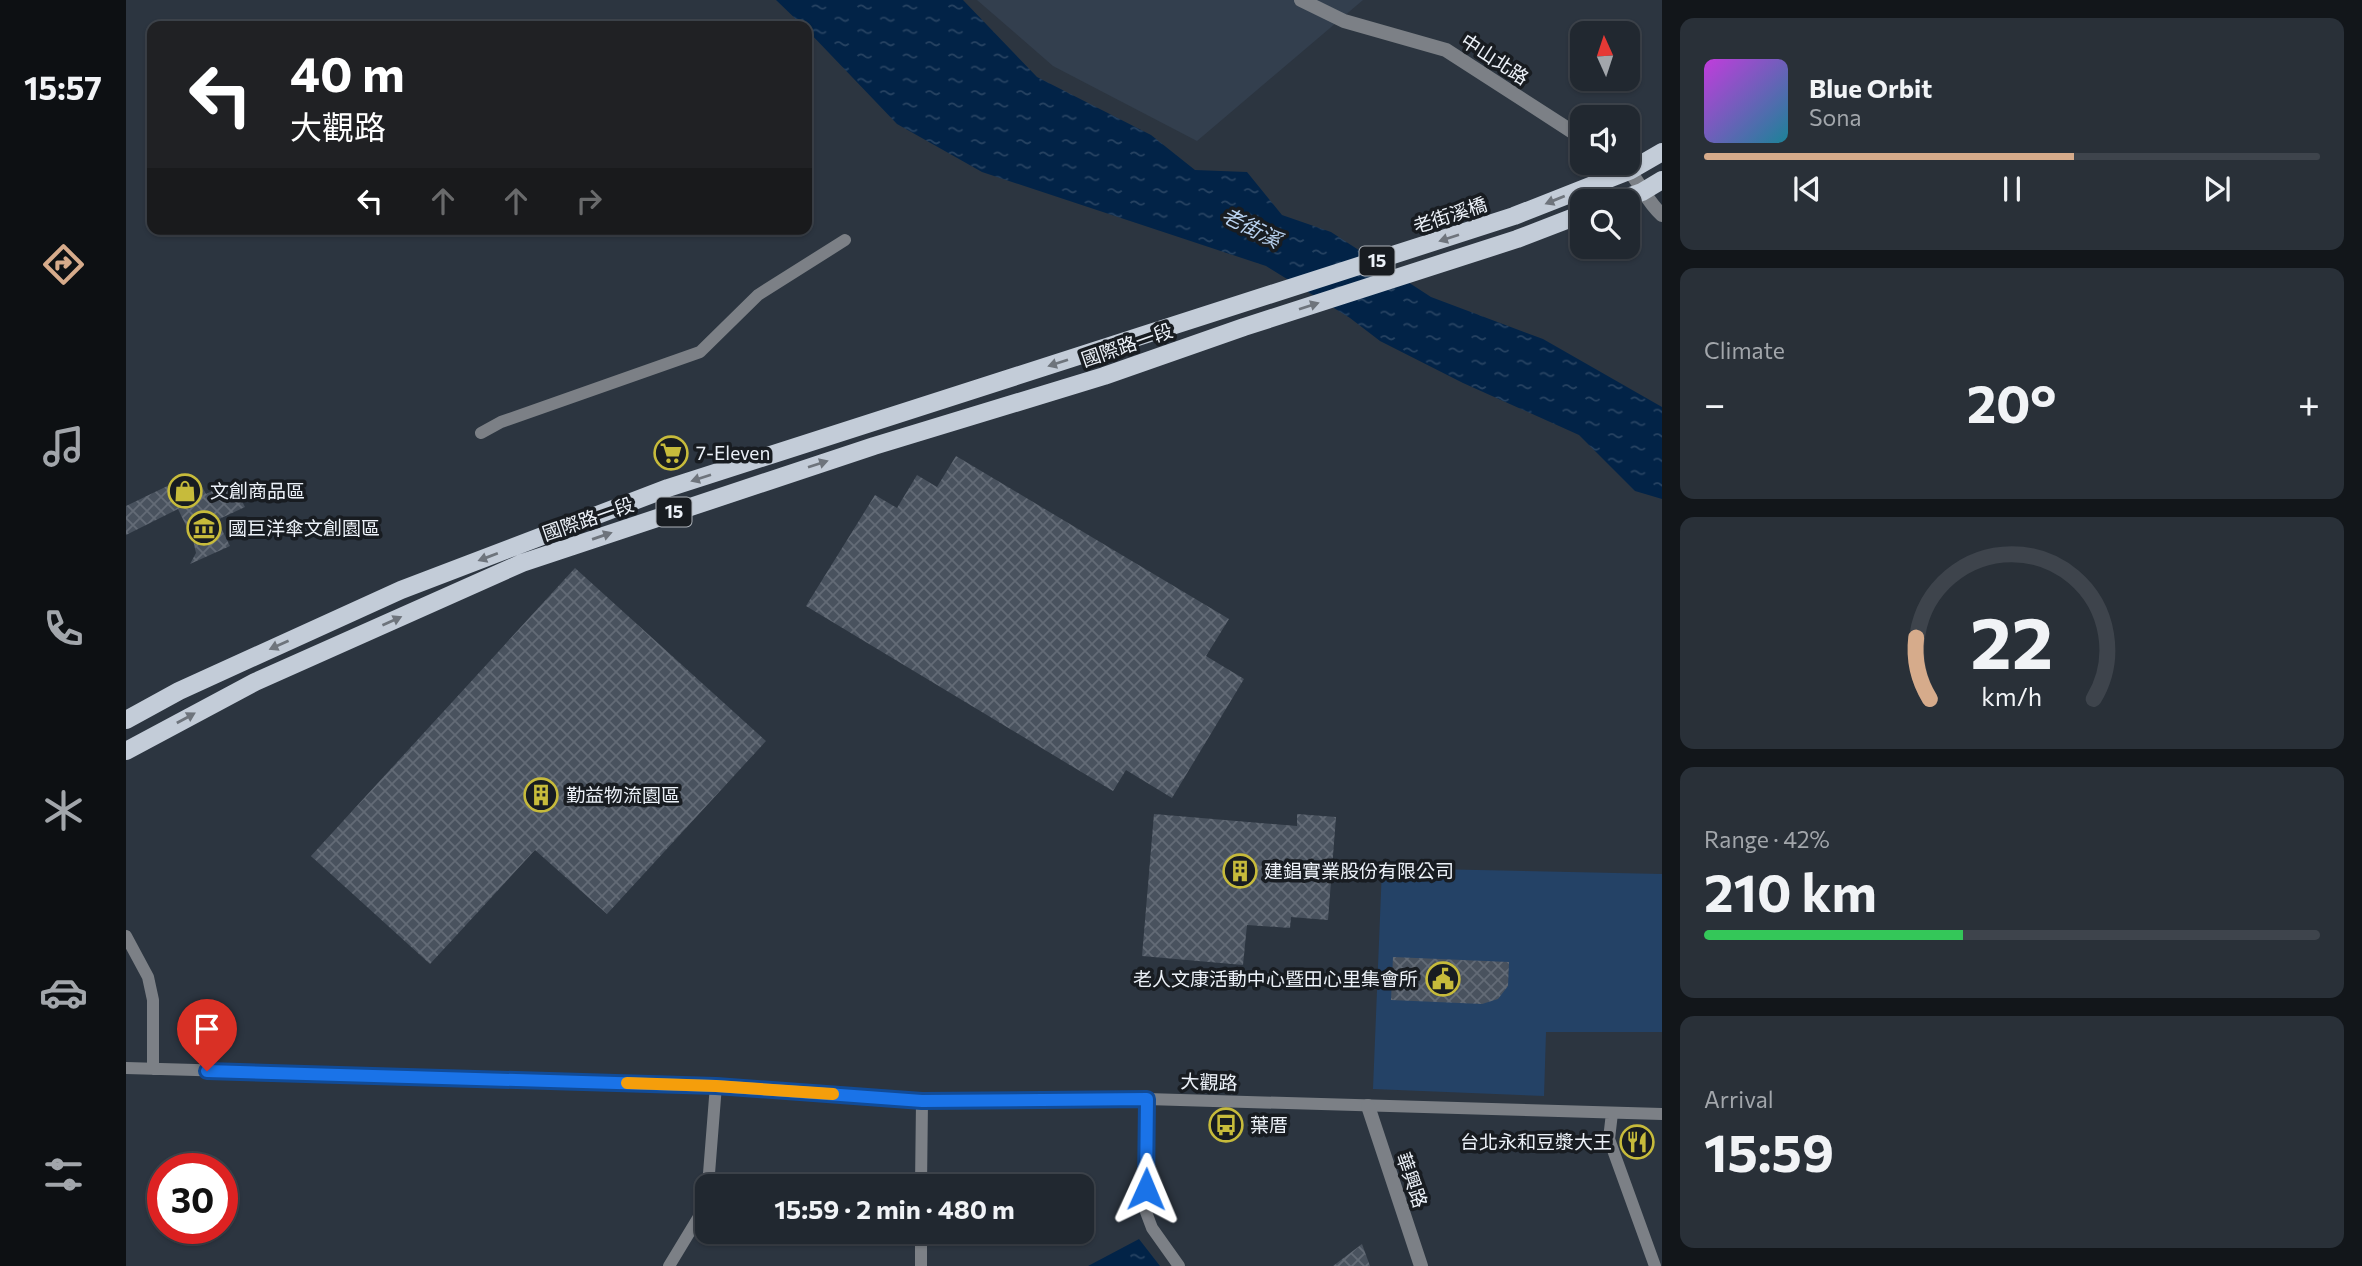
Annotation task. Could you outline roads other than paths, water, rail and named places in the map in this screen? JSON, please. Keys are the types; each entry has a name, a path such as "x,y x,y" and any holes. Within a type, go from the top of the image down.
{"main road":[{"name":"15","path":"1640,160 1662,152"},
{"name":"老街溪橋","path":"1240,306 1514,216 1605,175"},
{"path":"1642,192 1662,180"},
{"name":"國際路一段","path":"126,751 255,682 522,564 874,446 1111,373 1517,239 1570,219"},
{"name":"國際路一段","path":"126,720 179,691 401,590 655,493 1240,306"}],"street":[{"name":"中山北路","path":"1301,0 1344,20 1446,50 1570,130"},
{"path":"1631,175 1650,204 1662,215"},
{"path":"481,433 501,422 700,352 758,295 845,240"},
{"path":"126,936 148,977 153,1000 153,1069"},
{"name":"大觀路","path":"126,1068 716,1086 922,1101 1147,1099 1662,1114"},
{"path":"709,1174 716,1086"},
{"path":"1147,1099 1146,1212 1152,1228 1180,1266"},
{"path":"921,1174 922,1101"},
{"name":"華興路","path":"1368,1106 1421,1266"},
{"path":"1612,1113 1609,1139 1655,1266"},
{"path":"669,1266 695,1223"},
{"path":"921,1244 921,1266"}],"water":[{"name":"老街溪","path":"776,0 963,0 1037,77 1151,135 1195,170 1247,172 1282,215 1331,232 1431,297 1543,339 1662,407 1662,499 1635,491 1579,435 1463,383 1380,341 1350,318 1266,266 982,172 897,124 812,35 812,21 798,21"},
{"path":"1139,1239 1160,1266 1088,1266"}],"place":[{"name":"7-Eleven","path":"671,453"},
{"name":"文創商品區","path":"185,491"},
{"name":"國巨洋傘文創園區","path":"204,528"},
{"name":"勤益物流園區","path":"541,795"},
{"name":"建錩實業股份有限公司","path":"1240,871"},
{"name":"老人文康活動中心暨田心里集會所","path":"1443,979"},
{"name":"葉厝","path":"1226,1125"},
{"name":"台北永和豆漿大王","path":"1637,1142"}]}
